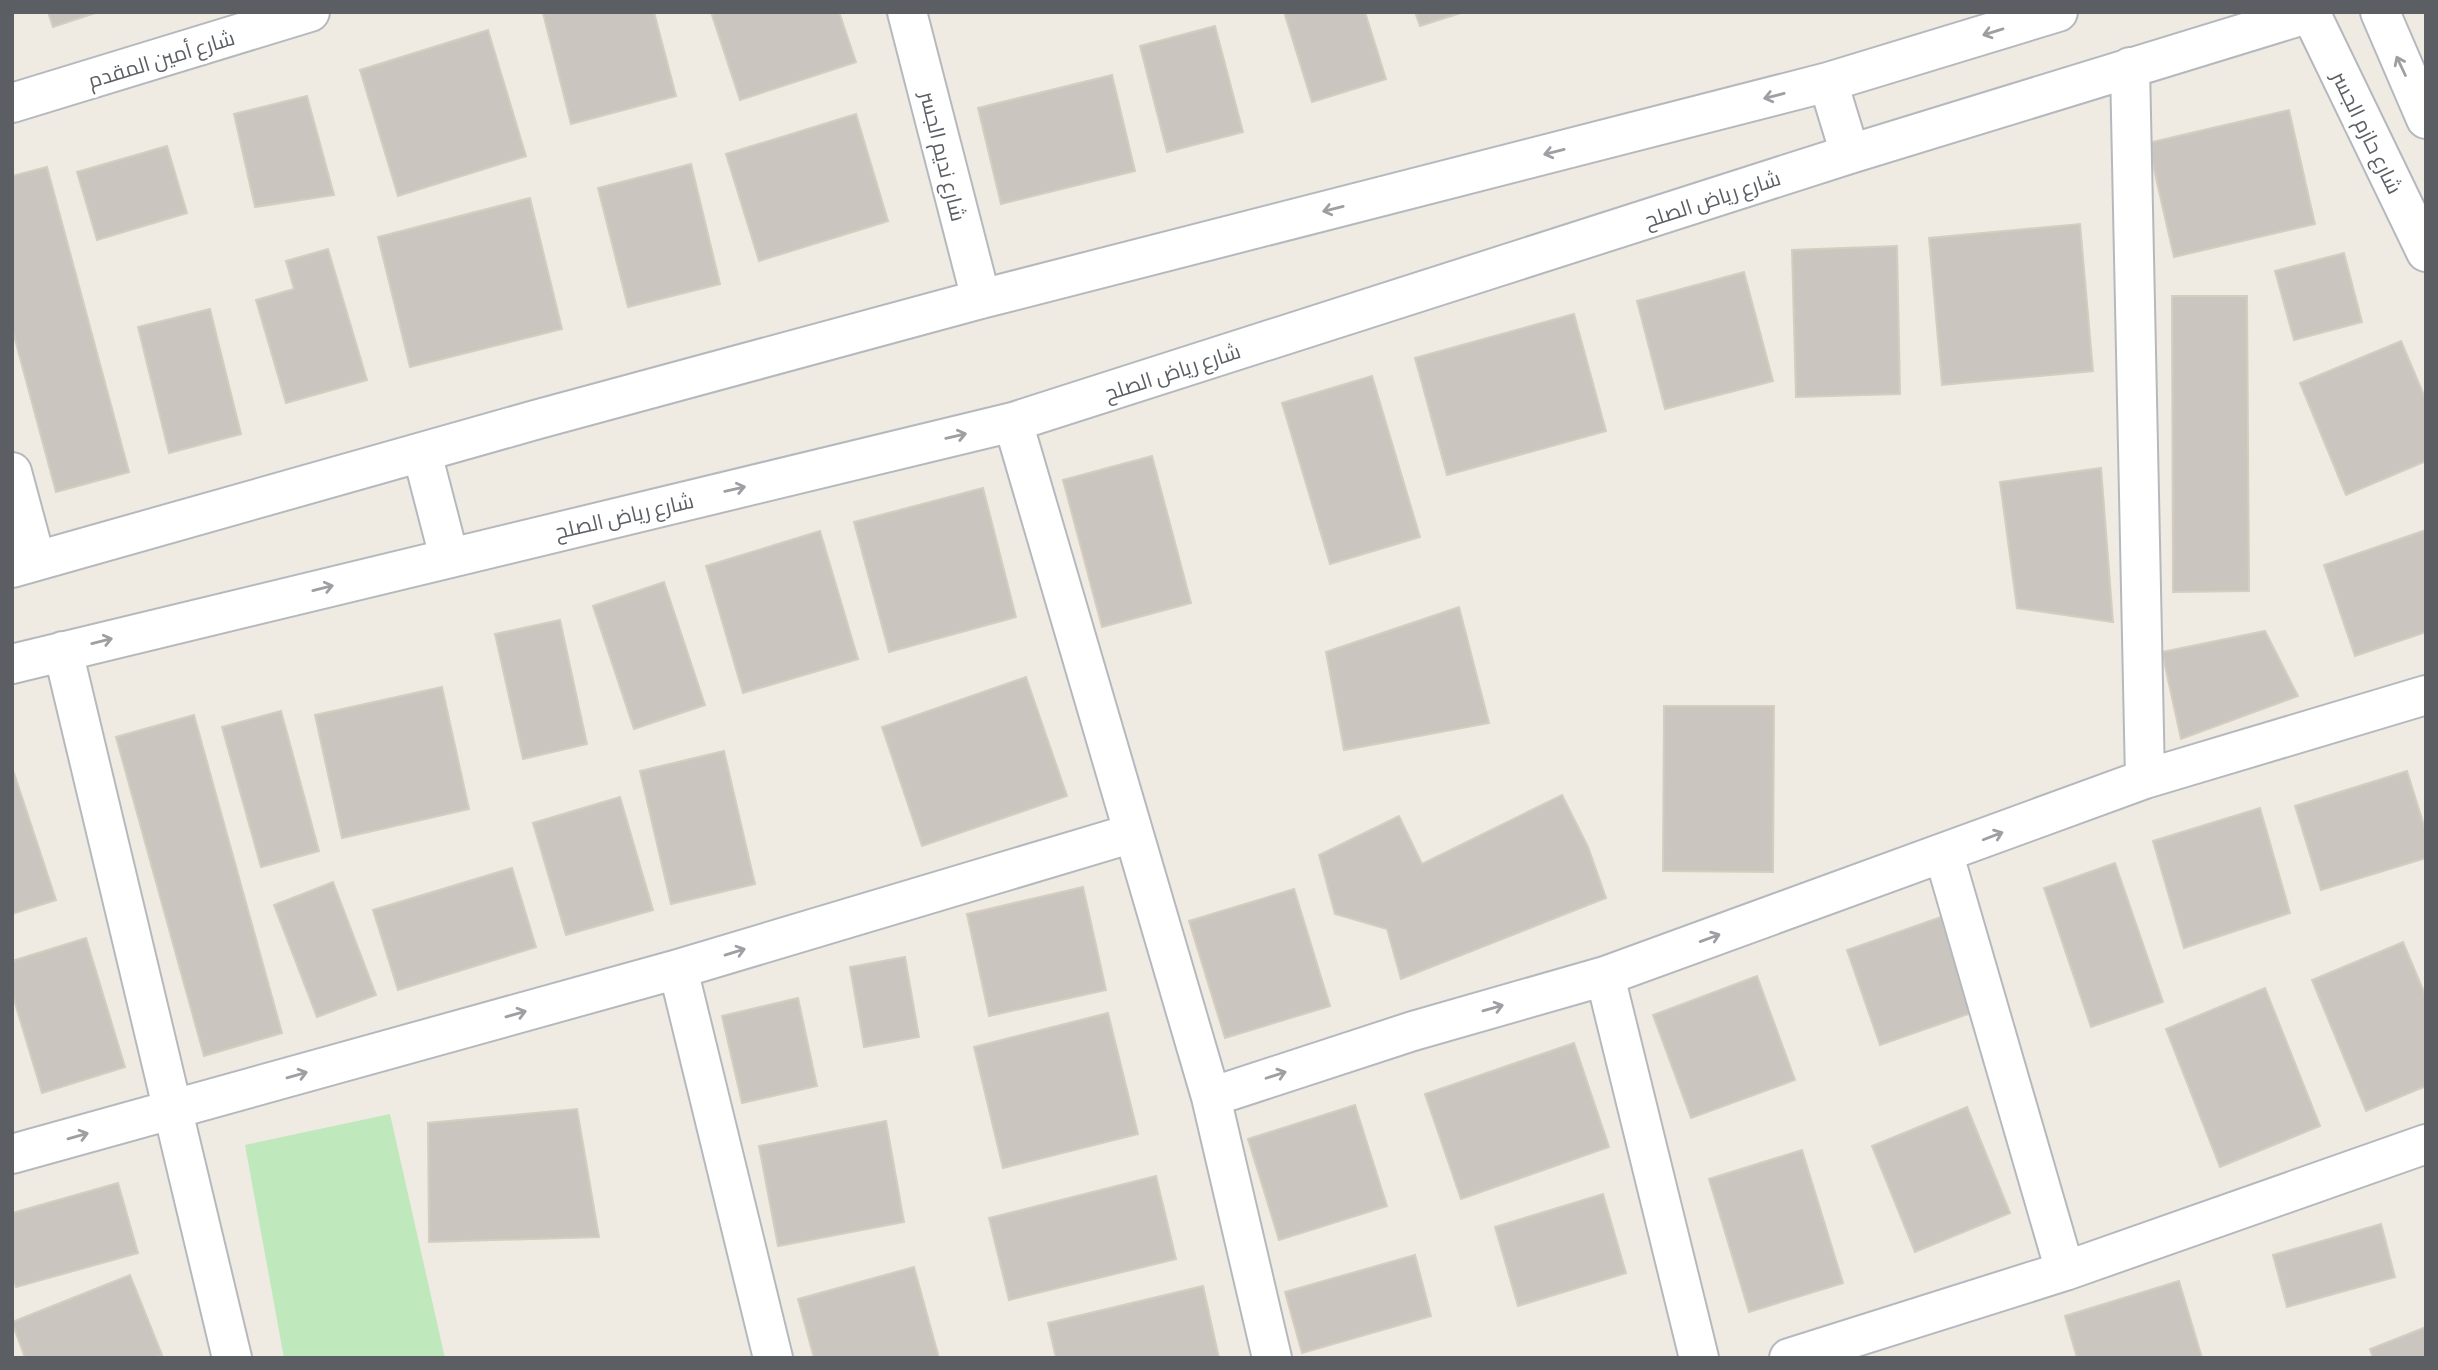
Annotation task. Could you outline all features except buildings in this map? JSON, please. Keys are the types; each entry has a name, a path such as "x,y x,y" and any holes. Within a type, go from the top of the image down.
{"street":[{"name":"شارع أمين المقدم","path":"12,103 310,12"},
{"name":"شارع نديم الجسر","path":"907,12 981,299"},
{"path":"12,472 24,565 981,299 1828,82 2058,12"},
{"name":"شارع رياض الصلح","path":"12,664 1013,422 1850,154 2311,12"},
{"name":"شارع حازم الجسر","path":"2311,12 2426,252"},
{"path":"2380,12 2426,119"},
{"path":"2130,67 2144,779"},
{"path":"1828,82 1850,154"},
{"path":"1013,422 1211,1097 1272,1358"},
{"path":"422,453 449,557"},
{"path":"63,651 232,1358"},
{"path":"1211,1097 1413,1031 1605,975 1944,855 2144,779 2426,695"},
{"path":"12,1154 678,969 1133,833"},
{"path":"1944,855 2065,1271"},
{"path":"678,969 773,1358"},
{"path":"1605,975 1699,1358"},
{"path":"1789,1358 2065,1271 2426,1143"}],"green space":[{"path":"390,1114 445,1358 284,1358 245,1145"}]}
